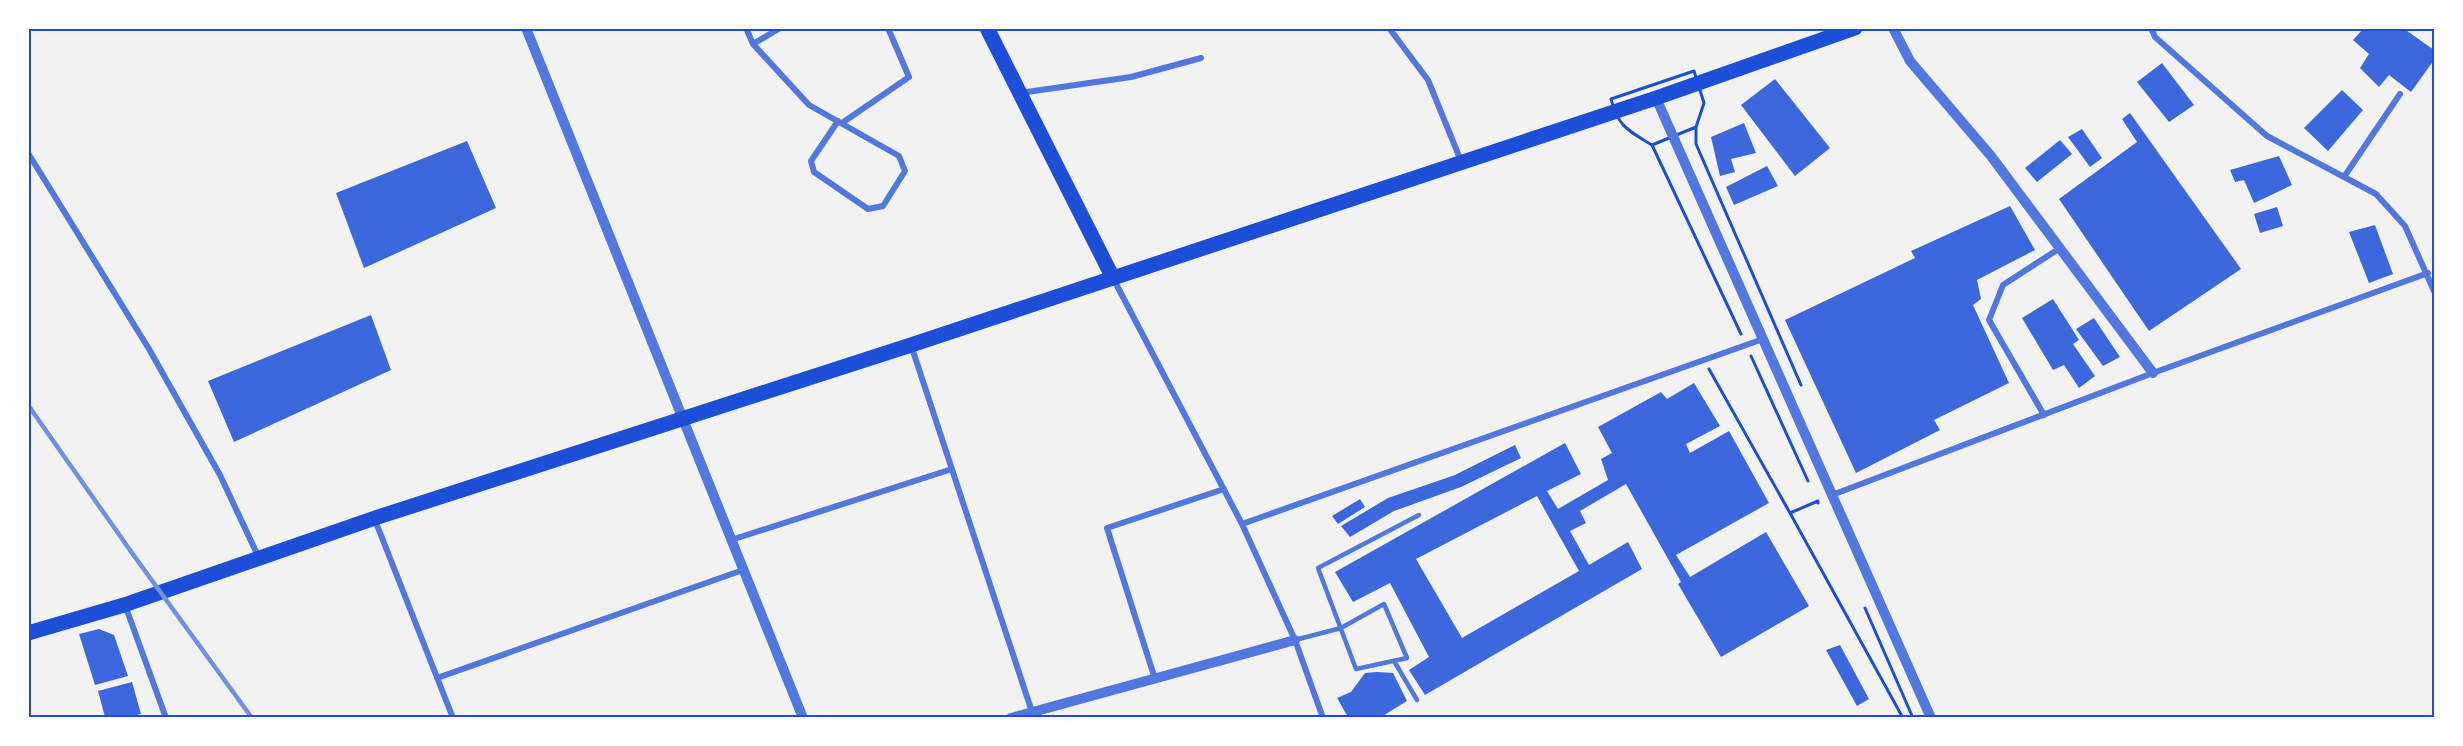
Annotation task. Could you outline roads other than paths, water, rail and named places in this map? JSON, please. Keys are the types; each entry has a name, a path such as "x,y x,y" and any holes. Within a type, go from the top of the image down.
{"main road":[{"path":"987,28 1112,276"},
{"path":"28,633 124,605 375,518 911,345 1112,276 1656,98 1855,28"}],"street":[{"path":"526,28 803,717"},
{"path":"746,28 753,44 809,105 840,122 899,156 905,171 884,206 868,209 814,172 811,161 840,122 909,77 888,28"},
{"path":"753,44 780,28"},
{"path":"1389,28 1428,80 1461,162"},
{"path":"1893,28 1910,61 1991,156 2153,373"},
{"path":"2151,28 2155,38 2267,136 2376,194 2405,226 2428,273 2434,291"},
{"path":"1020,93 1131,77 1201,58"},
{"path":"2344,177 2400,94"},
{"path":"1656,98 1931,717"},
{"path":"28,153 155,359 220,475 259,558"},
{"path":"2044,415 1989,320 2003,285 2060,248"},
{"path":"1832,496 2153,373 2428,273"},
{"path":"1112,276 1242,524 1295,640 1323,717"},
{"path":"1242,524 1763,339"},
{"path":"911,345 1033,715"},
{"path":"731,540 952,469"},
{"path":"1155,679 1107,528 1224,489"},
{"path":"375,518 453,717"},
{"path":"437,678 743,570"},
{"path":"124,605 166,717"},
{"path":"1011,717 1033,715 1295,640"}],"lane":[{"path":"1295,640 1341,628 1384,604 1407,658 1356,669 1341,628 1318,568 1419,514"},
{"path":"1394,661 1417,700"}],"railway":[{"path":"28,405 252,718"}]}
